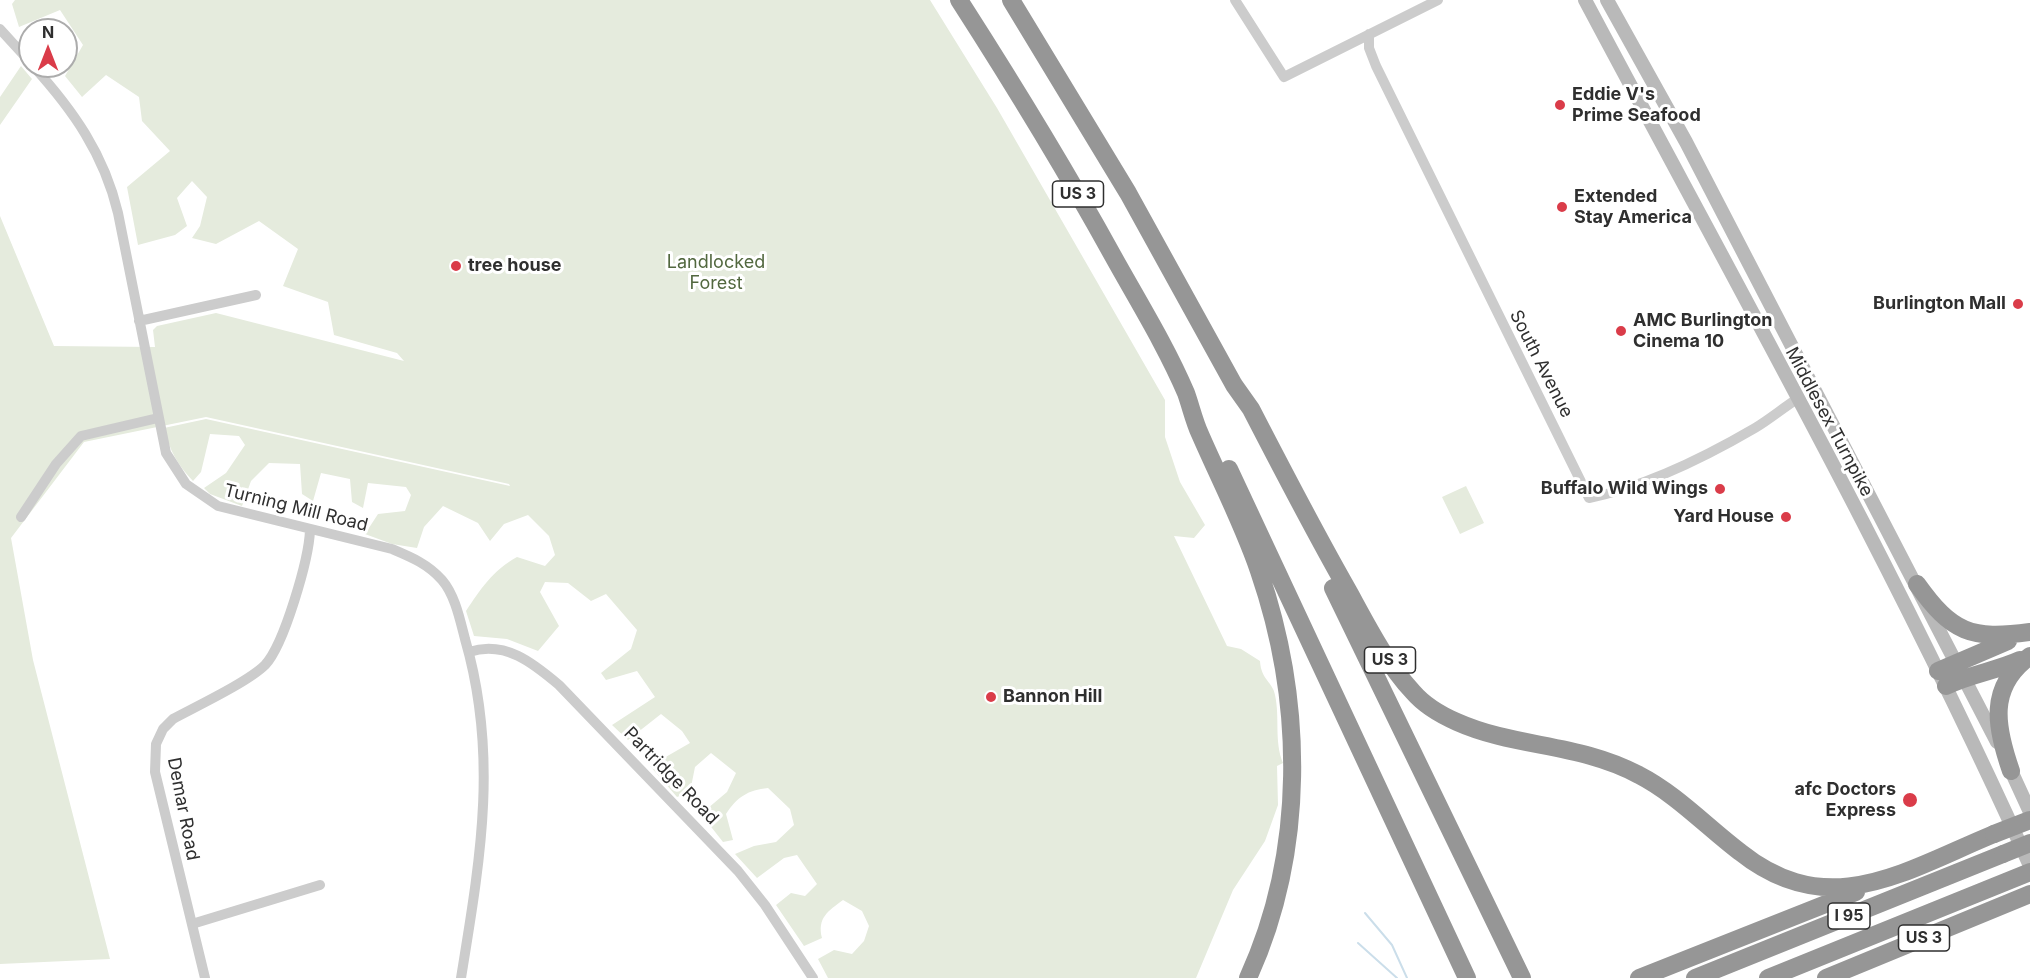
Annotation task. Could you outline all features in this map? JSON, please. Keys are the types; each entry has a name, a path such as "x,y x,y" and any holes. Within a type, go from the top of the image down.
{"highway":[{"name":"US 3","path":"959,0 1092,218 1186,394 1208,427 1260,532 1467,978"},
{"name":"US 3","path":"1011,0 1118,175 1234,385 1251,409 1308,519 1372,633 1404,681 1429,707 1473,728 1578,751 1625,768 1659,787 1756,865 1786,880 1816,887 1838,889 1863,885 2030,820"},
{"path":"1234,385 1245,412 1318,555 1522,978"},
{"path":"1186,394 1199,431 1259,572 1275,626 1289,704 1292,774 1288,844 1273,914 1248,978"},
{"path":"1917,584 1944,618 1963,631 1993,636 2030,633"},
{"path":"1942,678 1960,670 1990,647 2030,633"},
{"path":"1960,670 2004,667 2030,656"},
{"path":"2011,771 2001,737 1998,707 2009,676 2030,656"},
{"name":"I 95","path":"1695,978 2030,843"},
{"name":"I 95","path":"1768,978 2022,876"},
{"path":"1639,978 1847,896 1887,877"},
{"name":"US 3","path":"1826,978 2026,896"}],"main road":[{"name":"Middlesex Turnpike","path":"1585,0 1942,678 2030,866"},
{"name":"Middlesex Turnpike","path":"1607,0 1686,142 1974,693 2030,812"},
{"path":"1797,399 1823,404"}],"street":[{"path":"1235,0 1284,77 1438,0"},
{"path":"0,29 18,49"},
{"name":"South Avenue","path":"1369,34 1369,48 1376,66 1589,498 1605,495 1668,470 1725,444 1797,399"},
{"name":"Turning Mill Road","path":"43,78 83,128 107,174 118,213 158,418 166,453 173,467 198,495 218,506 392,549 432,569 444,582 451,595 469,652 481,720 485,796 480,862 461,978"},
{"path":"140,321 256,295"},
{"path":"21,517 56,464 81,436 158,418"},
{"name":"Demar Road","path":"205,978 157,784 156,744 163,729 173,719 257,672 270,659 304,569 310,530"},
{"name":"Partridge Road","path":"469,652 486,649 510,651 538,668 559,685 732,864 765,905 813,978"},
{"path":"192,924 320,885"}],"green space":[{"name":"Landlocked Forest","path":"15,0 930,0 997,108 1165,400 1165,437 1180,482 1205,525 1194,538 1174,536 1227,646 1241,649 1260,661 1262,672 1274,691 1280,755 1283,763 1277,766 1278,805 1265,841 1233,890 1196,978 828,978 818,959 834,950 852,954 864,941 869,926 862,911 843,900 822,920 822,938 804,946 776,905 791,893 805,896 817,884 797,855 784,858 757,878 735,854 754,846 776,842 794,825 790,809 768,788 749,793 734,803 726,814 733,840 723,842 701,814 727,792 736,773 711,753 695,767 690,792 677,797 650,766 690,743 682,731 661,714 628,740 612,725 655,697 637,671 606,680 601,673 631,649 637,630 606,594 591,601 568,583 545,582 540,592 559,626 538,651 507,639 474,636 466,611 494,574 517,557 545,566 555,555 549,536 528,515 504,524 490,541 478,523 443,506 424,527 417,548 392,544 365,534 378,514 405,511 411,495 406,487 368,483 363,508 352,502 350,479 321,473 313,501 302,494 300,464 269,463 251,481 242,506 210,494 204,488 226,473 245,445 239,436 210,434 201,472 193,481 175,457 164,428 206,419 510,486 509,484 206,417 84,442 11,538 33,660 110,959 0,964 0,216 54,346 155,347 153,330 157,326 216,313 404,361 397,353 334,335 328,302 283,286 298,249 259,221 216,244 192,238 200,226 207,197 192,181 177,198 187,226 175,235 138,245 127,187 170,151 142,121 139,97 106,75 82,97 67,78 78,78 78,54 83,45 78,37 78,18 65,18 60,10 41,18 18,18 18,24 12,4"},
{"path":"18,70 18,78 32,79 0,125 0,97"},
{"path":"1466,486 1484,523 1460,534 1442,497"}],"waterway":[{"path":"1365,913 1392,945 1407,978"},
{"path":"1358,943 1397,978"}],"place":[{"name":"Eddie V's Prime Seafood","path":"1560,105"},
{"name":"Extended Stay America","path":"1562,207"},
{"name":"tree house","path":"456,266"},
{"name":"Burlington Mall","path":"2018,304"},
{"name":"AMC Burlington Cinema 10","path":"1621,331"},
{"name":"Buffalo Wild Wings","path":"1720,489"},
{"name":"Yard House","path":"1786,517"},
{"name":"Bannon Hill","path":"991,697"},
{"name":"afc Doctors Express","path":"1910,800"}]}
